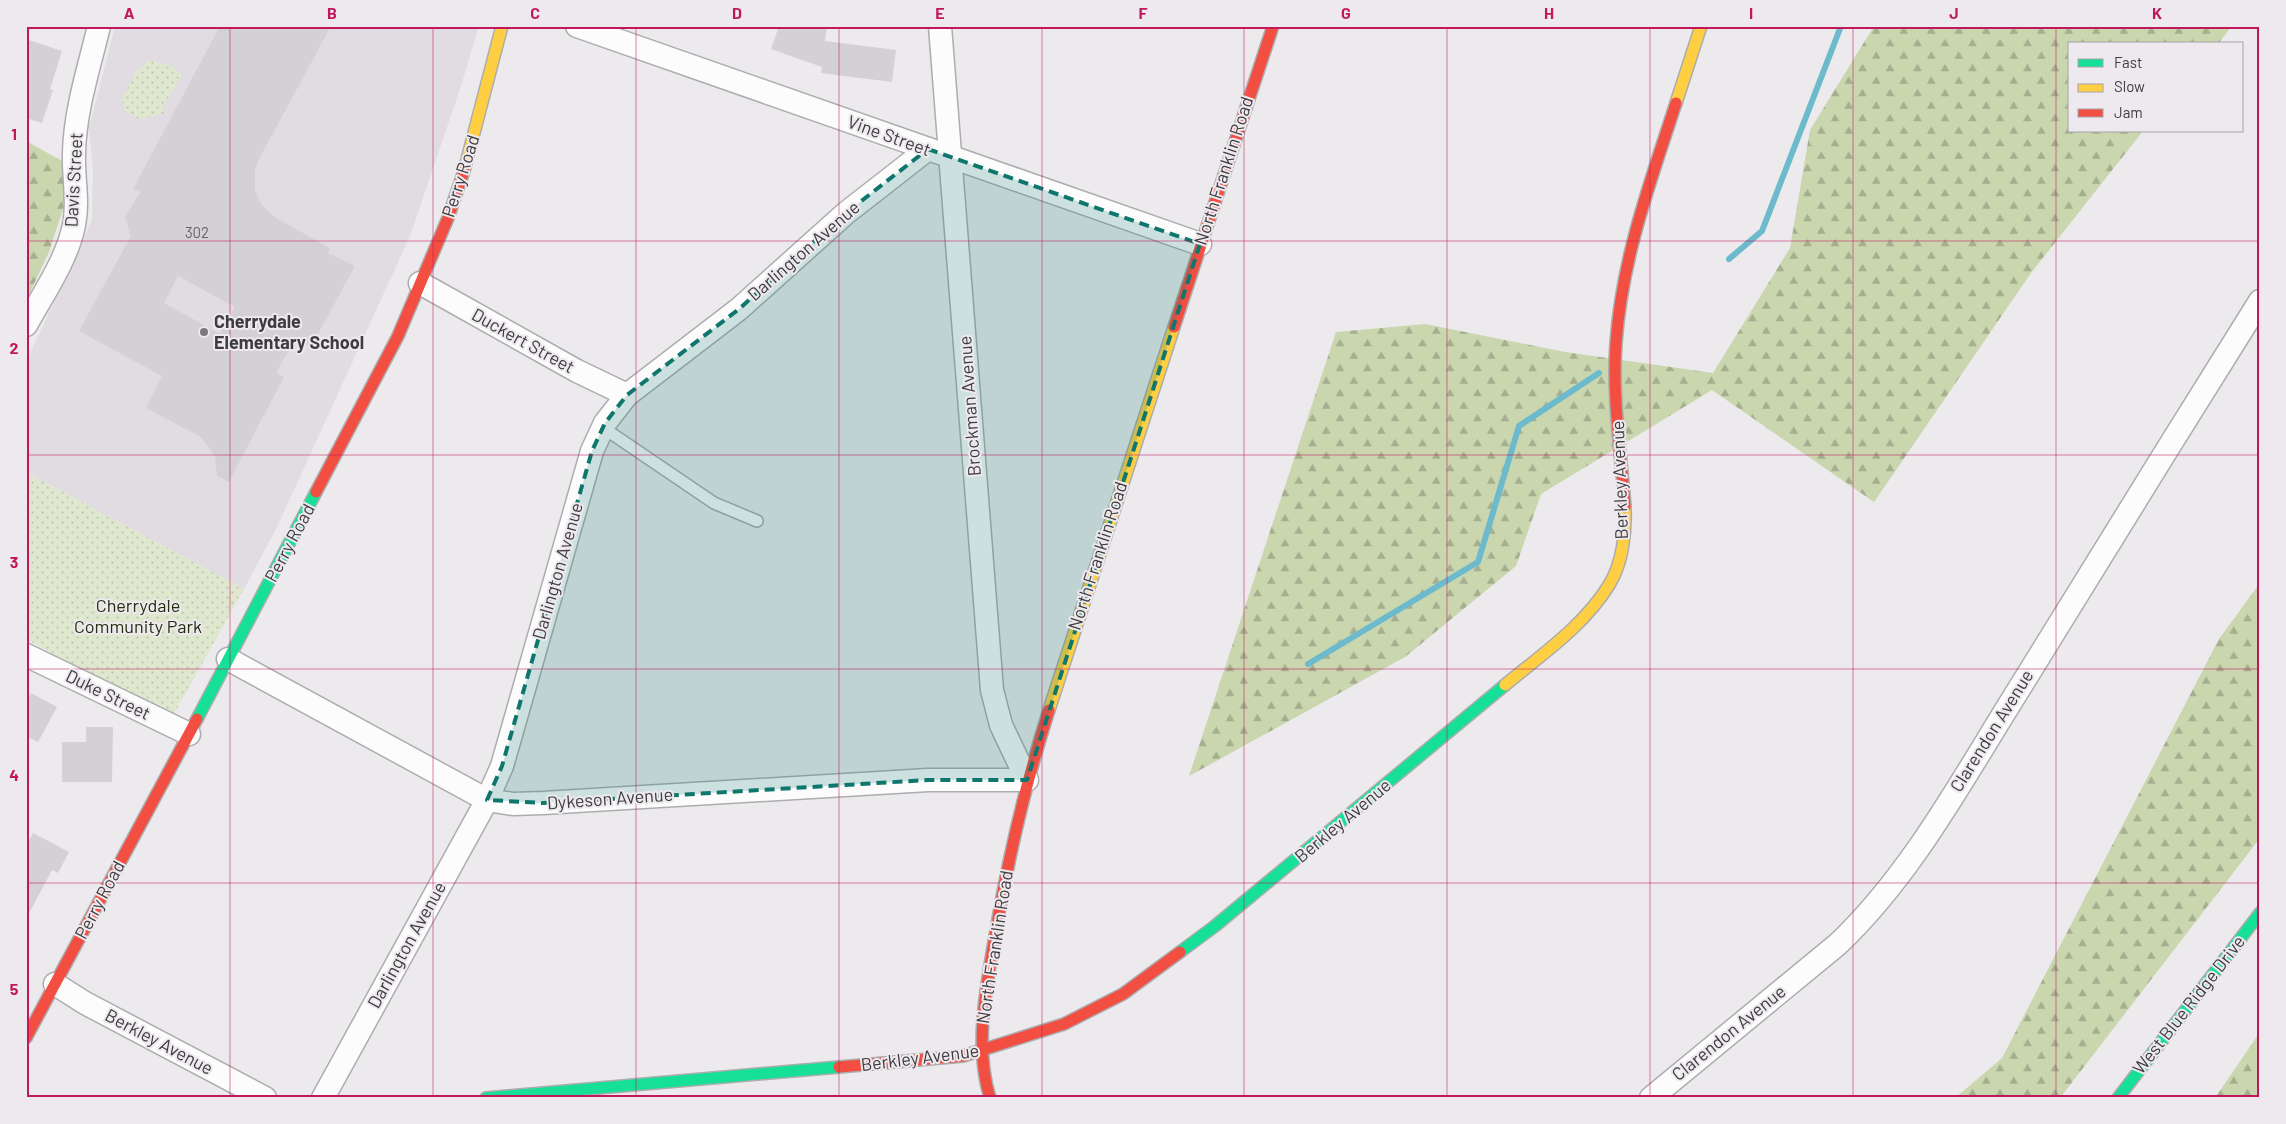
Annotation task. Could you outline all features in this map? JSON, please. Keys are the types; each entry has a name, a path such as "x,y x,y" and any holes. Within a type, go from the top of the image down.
{"street":[{"name":"Davis Street","path":"26,325 64,254 74,225 77,194 73,155 77,117 98,26"},
{"name":"Perry Road","path":"26,1038 364,405 398,336 448,218 469,155 502,26"},
{"name":"Vine Street","path":"577,26 950,159 1200,244"},
{"name":"Brockman Avenue","path":"940,26 992,690 1001,725 1027,780"},
{"name":"North Franklin Road","path":"990,1098 985,1082 982,1028 986,989 1007,867 1027,780 1072,635 1273,26"},
{"name":"Berkley Avenue","path":"486,1098 548,1095 963,1056 1064,1024 1096,1010 1154,972 1216,926 1577,625 1601,596 1616,570 1625,538 1625,510 1616,389 1616,344 1621,297 1628,256 1640,214 1701,26"},
{"name":"Darlington Avenue","path":"323,1098 487,800 502,766 592,451 602,427 627,396 739,309 846,213 928,150"},
{"name":"Duckert Street","path":"420,283 577,371 627,396"},
{"name":"Clarendon Avenue","path":"1651,1098 1838,944 1866,918 1904,870 2260,301"},
{"name":"Duke Street","path":"26,655 189,734"},
{"name":"Dykeson Avenue","path":"228,659 487,800 513,804 928,780 1027,780"},
{"name":"West Blue Ridge Drive","path":"2118,1098 2260,913"},
{"name":"Berkley Avenue","path":"54,984 85,1003 264,1098"}],"lane":[{"path":"602,427 714,503 757,521"}],"highlighted area":[{"path":"928,149 1200,244 1027,780 928,780 543,803 487,800 502,766 592,451 605,423 627,395 739,309 846,213"}],"shaded area":[{"name":"Cherrydale Elementary School","path":"115,26 479,26 460,89 410,236 277,527 244,589 26,472 26,362 92,220 93,169 89,128"}],"green space":[{"path":"1874,26 2232,26 2220,42 2068,42 2068,132 2142,132 2031,273 1874,502 1712,390 1541,494 1516,566 1405,657 1189,776 1336,332 1425,324 1565,352 1713,373 1790,248 1810,130"},
{"path":"149,60 170,65 182,75 162,108 165,113 139,119 125,111 122,100 136,71"},
{"path":"26,141 64,162 68,194 49,252 26,301"},
{"name":"Cherrydale Community Park","path":"26,472 244,589 171,719 26,639"},
{"path":"2260,583 2260,838 2060,1098 1955,1098 2002,1058 2219,639"},
{"path":"2260,1032 2260,1098 2215,1098"}],"building":[{"path":"220,26 331,26 259,159 255,170 255,191 262,205 276,218 330,248 328,253 355,266 311,347 295,339 276,373 284,377 229,482 217,476 215,456 201,437 146,408 162,376 79,331 131,236 125,218 140,192 133,189","holes":["178,276 235,307 220,334 164,303"]},
{"path":"779,26 827,26 825,41 896,50 892,82 821,73 822,67 771,49"},
{"path":"26,39 62,51 50,89 53,90 42,123 26,118"},
{"path":"31,693 57,707 38,742 26,736 26,702"},
{"path":"86,727 113,727 112,782 62,782 62,742 86,742"},
{"path":"33,833 69,852 58,873 52,870 26,919 26,846"}],"waterway":[{"path":"1729,259 1762,231 1841,26"},
{"path":"1308,664 1478,562 1519,426 1599,373"}],"traffic: fast":[{"path":"197,719 316,492"},
{"path":"1180,952 1215,926 1505,685"},
{"path":"2118,1098 2260,913"},
{"path":"486,1098 839,1067"}],"traffic: slow":[{"path":"464,171 502,26"},
{"path":"1676,103 1701,26"},
{"path":"1049,710 1174,327"},
{"path":"1505,685 1575,627 1599,600 1618,567 1623,547 1625,507"}],"traffic: jam":[{"path":"1174,327 1273,26"},
{"path":"1625,507 1615,384 1619,312 1638,221 1676,103"},
{"path":"316,492 398,336 448,218 464,171"},
{"path":"990,1098 985,1078 982,1038 988,976 1018,822 1049,710"},
{"path":"26,1038 197,719"},
{"path":"839,1067 963,1056 1064,1024 1123,994 1180,952"}],"place":[{"name":"Cherrydale Elementary School","path":"204,332"}]}
